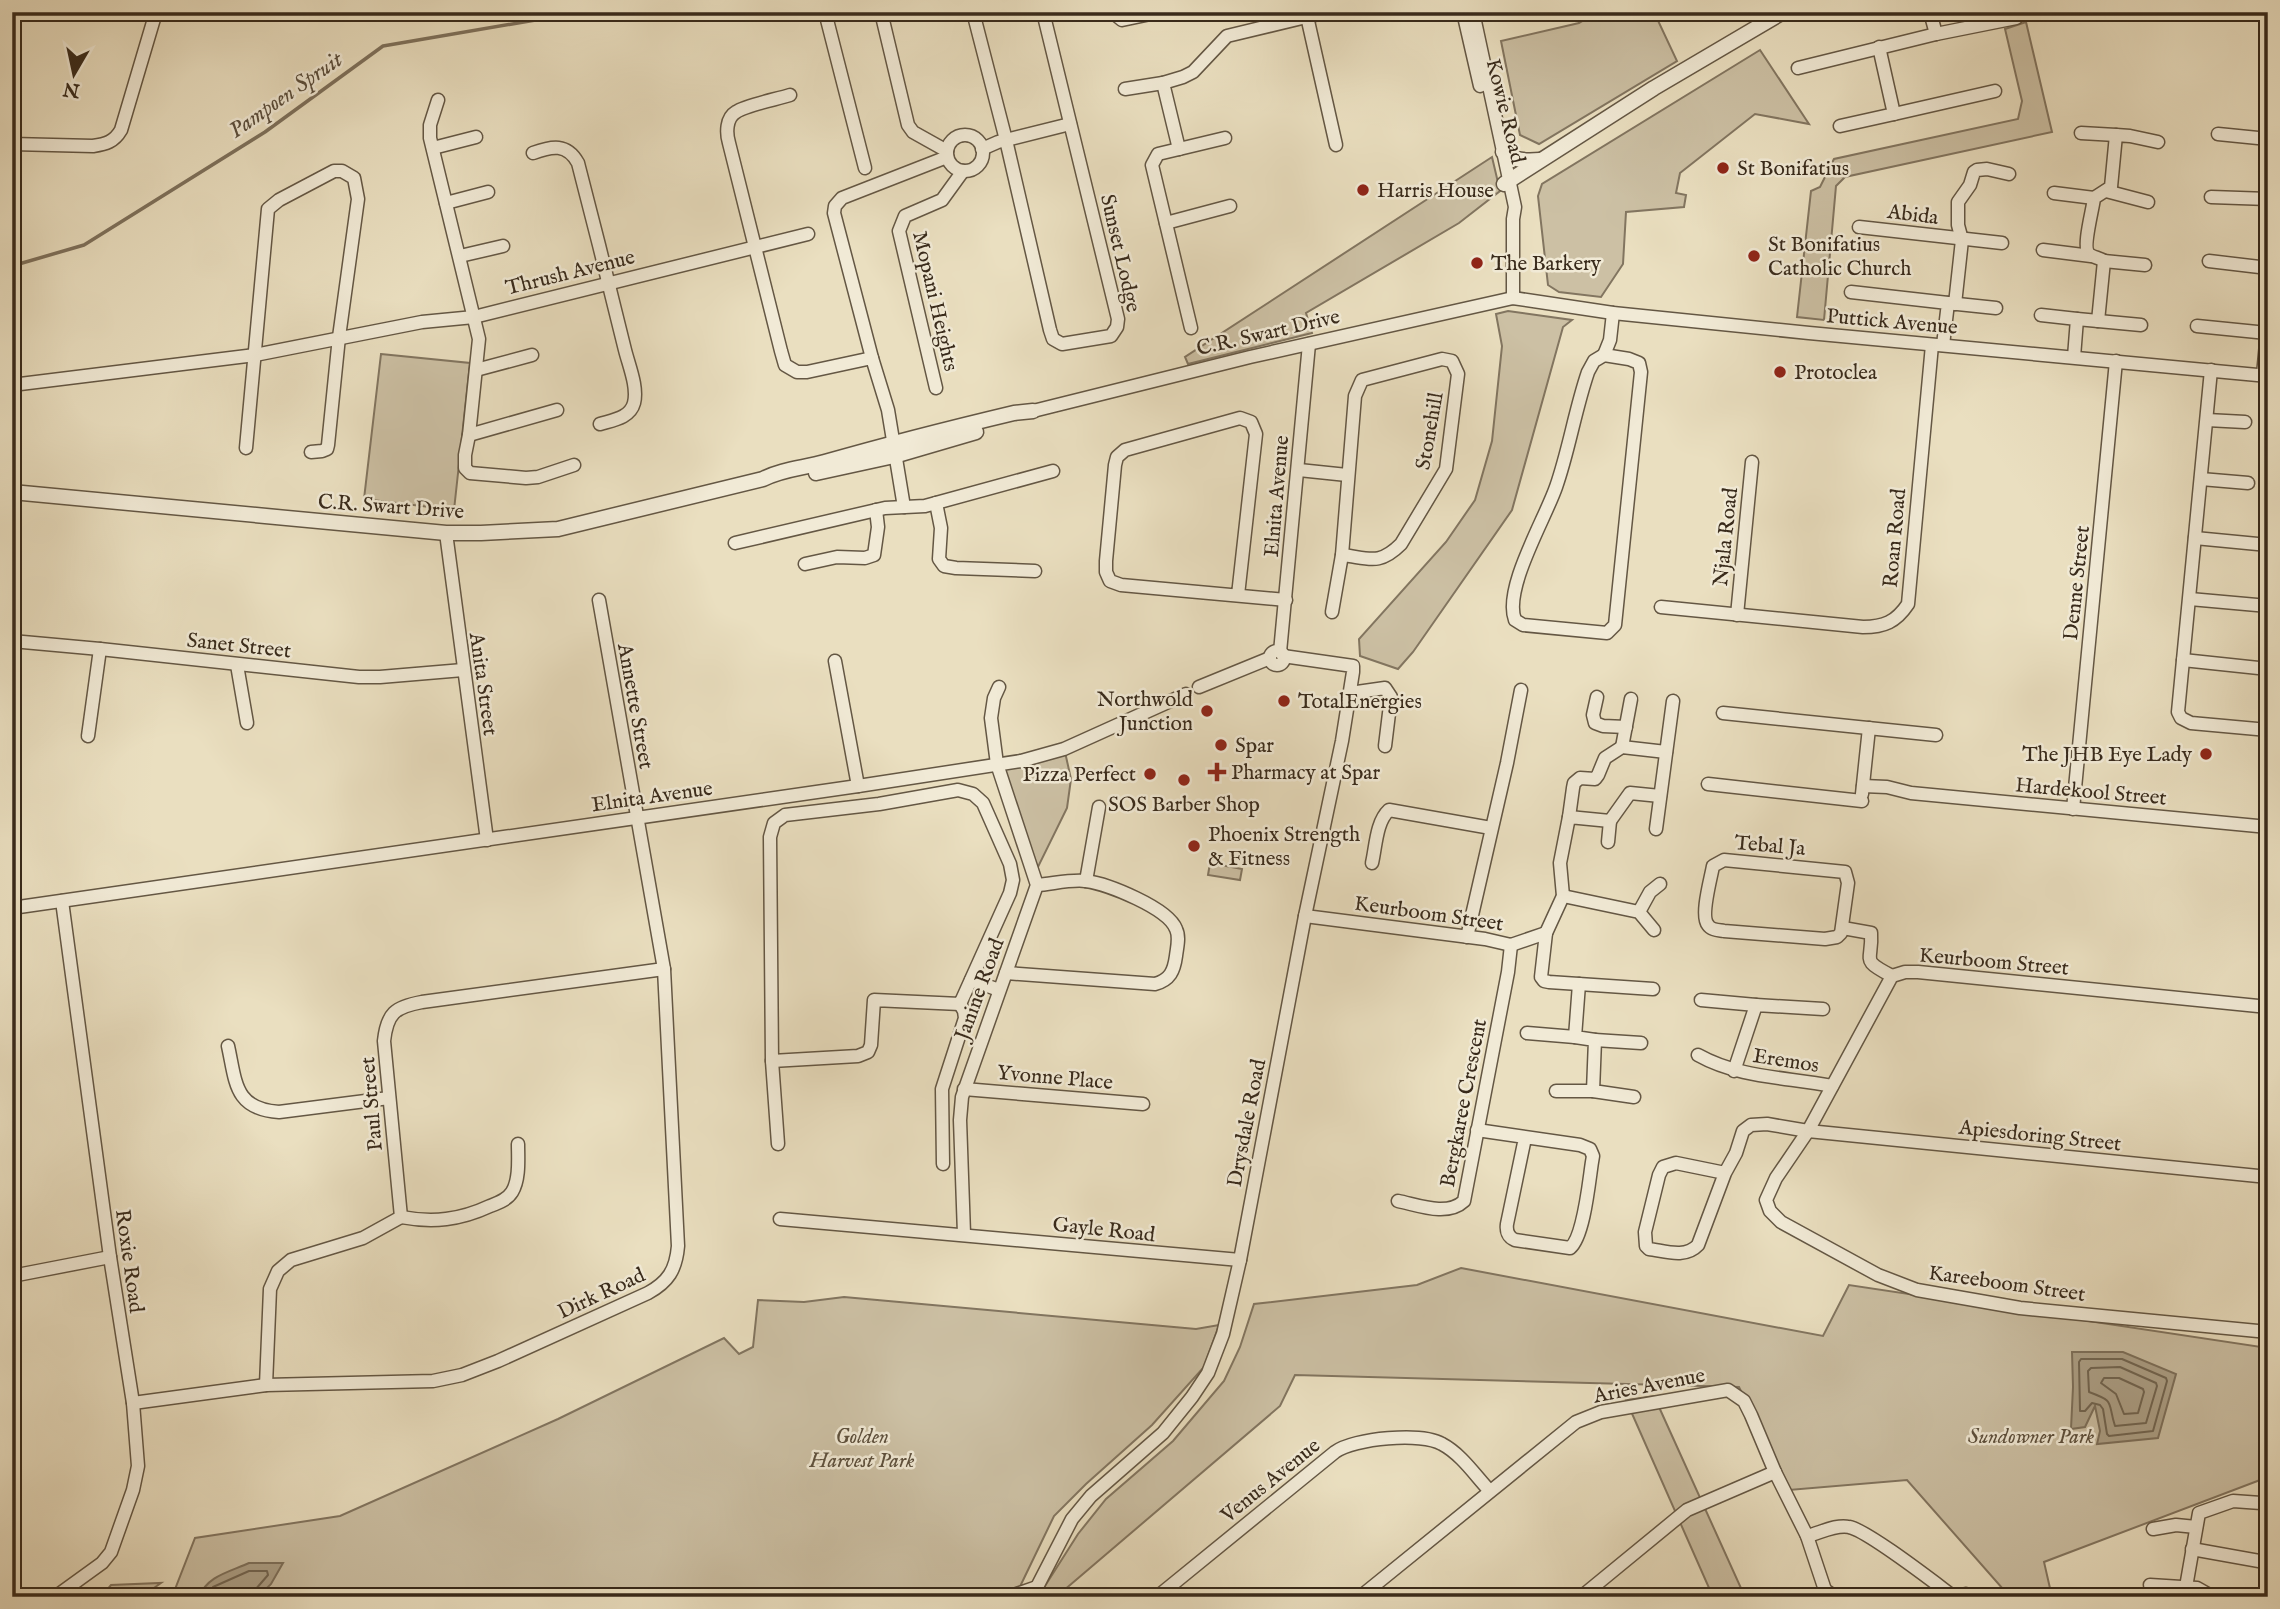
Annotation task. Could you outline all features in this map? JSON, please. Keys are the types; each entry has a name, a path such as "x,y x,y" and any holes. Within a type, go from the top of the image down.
{"street":[{"path":"12,144 104,145 116,138 121,130 156,12"},
{"path":"825,12 865,168"},
{"path":"881,12 908,125 913,132 947,154 953,166 964,171 979,164 983,154 975,138 963,135 952,140 947,154 842,198 835,206 834,213 888,410 904,507"},
{"name":"Sunset Lodge","path":"973,12 1053,339 1062,344 1111,336 1118,327 1116,307 1042,12"},
{"path":"1112,12 1118,19 1127,20 1160,12"},
{"path":"1125,89 1163,83 1193,72 1227,36 1307,14 1328,12"},
{"name":"Kowie Road","path":"1463,12 1515,207 1513,298"},
{"name":"Kowie Road","path":"1473,12 1507,182"},
{"path":"1507,182 1654,88 1783,12"},
{"path":"1930,12 1936,34"},
{"path":"1798,68 1879,47 2016,18 2017,12"},
{"path":"1307,14 1336,145"},
{"path":"1879,47 1894,114"},
{"path":"1163,83 1179,149"},
{"path":"1840,126 1995,91"},
{"path":"790,95 737,111 728,125 727,136 785,365 797,372 807,372 872,358"},
{"path":"438,100 430,125 433,148 479,339 465,468 471,473 526,478 538,477 574,465"},
{"path":"982,149 1070,124"},
{"path":"2081,133 2130,136 2158,142"},
{"path":"2218,134 2268,139"},
{"path":"2054,193 2094,198 2111,187 2116,135"},
{"path":"433,148 476,137"},
{"path":"1191,328 1152,165 1158,154 1225,138"},
{"path":"533,153 558,147 574,155 608,282 635,398 629,413 600,424"},
{"path":"1503,152 1508,157 1521,161 1541,160"},
{"name":"Abida","path":"1937,345 1951,303 1962,240 1958,225 1958,202 1970,186 1974,172 1987,169 2009,174"},
{"path":"246,448 268,209 279,200 334,171 342,171 354,178 358,199 339,337 328,445 322,452 311,452"},
{"name":"Mopani Heights","path":"936,388 899,231 905,216 942,200 964,171"},
{"path":"2106,191 2148,202"},
{"path":"446,203 488,192"},
{"path":"2211,197 2268,199"},
{"path":"2091,256 2087,251 2087,241 2094,198"},
{"path":"1166,223 1230,206"},
{"name":"Abida","path":"1859,227 2002,243"},
{"name":"Thrush Avenue","path":"12,385 255,355 422,322 474,317 808,234"},
{"path":"460,256 503,246"},
{"path":"2043,250 2144,265"},
{"path":"2098,321 2104,261"},
{"path":"2208,261 2268,268"},
{"path":"1851,292 1996,308"},
{"name":"Puttick Avenue","path":"1513,298 1613,313 2266,376"},
{"name":"C.R. Swart Drive","path":"12,492 446,533 558,529 763,479 780,472 894,449 1014,413 1033,411 1513,298"},
{"path":"1604,355 1639,363 1641,372 1615,625 1607,634 1523,625 1515,620 1513,614 1516,586 1556,487 1588,372 1594,361 1604,355 1609,341 1613,313"},
{"path":"2041,314 2141,325"},
{"path":"2074,357 2077,318"},
{"path":"2197,326 2268,333 2266,376"},
{"name":"Elnita Avenue","path":"12,908 997,765 1064,749 1186,694 1187,687 1191,684 1199,687 1278,655 1286,600 1309,344"},
{"name":"Roan Road","path":"1661,607 1863,627 1886,625 1902,613 1908,604 1937,345"},
{"path":"476,370 532,355"},
{"name":"Stonehill","path":"1442,359 1452,361 1458,374 1446,469 1401,544 1380,559 1342,555 1347,475 1355,396 1362,380 1442,359"},
{"name":"Denne Street","path":"2073,809 2116,361"},
{"path":"2211,370 2178,707 2181,718 2191,723 2268,730"},
{"path":"469,435 557,410"},
{"path":"1238,595 1256,433 1251,422 1240,418 1119,453 1115,465 1106,561 1106,572 1110,581 1121,585 1286,600"},
{"path":"2207,420 2245,422"},
{"name":"Njala Road","path":"1737,615 1752,462"},
{"path":"1298,470 1347,475"},
{"path":"735,543 876,510 936,503 1053,471"},
{"path":"2201,479 2248,483"},
{"path":"936,503 941,527 939,559 944,566 1035,571"},
{"path":"805,564 837,557 865,558 874,555 878,527 876,510"},
{"name":"Anita Street","path":"446,533 487,840"},
{"path":"2195,538 2268,545"},
{"path":"1332,612 1342,555"},
{"path":"2189,599 2268,606"},
{"name":"Annette Street","path":"599,600 636,818"},
{"name":"Sanet Street","path":"12,641 359,677 463,670"},
{"path":"89,736 100,649"},
{"name":"Drysdale Road","path":"1036,1592 1072,1519 1091,1496 1163,1433 1208,1373 1223,1334 1240,1260 1350,694 1353,666 1278,655"},
{"path":"2183,660 2268,669"},
{"path":"835,661 858,786"},
{"path":"237,665 247,723"},
{"path":"999,687 991,718 997,765 1037,885 1086,881 1132,895 1175,925 1178,938 1174,968 1164,982 1155,984 1006,973"},
{"path":"1350,694 1385,688 1390,692 1385,746"},
{"path":"1467,937 1521,690"},
{"path":"1597,697 1593,715 1595,723 1626,727"},
{"path":"1622,747 1631,699"},
{"path":"1656,829 1673,701"},
{"path":"1723,713 1937,735"},
{"path":"1708,784 1861,803 1869,728"},
{"path":"1653,989 1549,982 1541,979 1546,933 1563,896 1560,863 1576,780 1595,779 1605,758 1622,747 1666,752"},
{"name":"Hardekool Street","path":"1863,786 1911,793 2268,827"},
{"path":"778,1144 772,1061 770,837 774,823 785,815 879,804 958,790 979,798 1010,864 1013,880 1010,893 960,1004"},
{"path":"1608,842 1610,821 1630,793 1661,796"},
{"path":"1086,881 1099,807"},
{"path":"1372,863 1380,825 1385,813 1390,810 1491,828"},
{"path":"1569,817 1610,821"},
{"name":"Dirk Road","path":"133,1403 266,1385 433,1381 462,1375 648,1293 668,1279 677,1259 678,1246 664,969 636,818"},
{"name":"Tebal Ja","path":"1724,860 1734,860 1845,872 1848,883 1843,928 1839,936 1825,939 1724,931 1710,927 1706,922 1705,910 1713,866 1724,860"},
{"path":"1639,912 1650,892 1660,884"},
{"name":"Janine Road","path":"964,1234 960,1120 964,1089 1037,885"},
{"path":"1563,896 1639,912 1654,930"},
{"name":"Roxie Road","path":"55,1597 102,1563 111,1552 136,1480 138,1466 133,1403 110,1257 62,901"},
{"name":"Keurboom Street","path":"1305,916 1511,945 1546,933"},
{"path":"1843,928 1870,932 1871,965 1892,976"},
{"name":"Bergkaree Crescent","path":"1398,1201 1441,1209 1457,1207 1464,1201 1511,945"},
{"name":"Paul Street","path":"401,1217 384,1041 386,1026 392,1015 406,1005 664,969"},
{"name":"Keurboom Street","path":"1808,1131 1892,976 1905,972 2268,1007"},
{"path":"971,980 999,989"},
{"path":"1575,1037 1579,984"},
{"path":"772,1061 858,1056 868,1052 874,1000 960,1004"},
{"path":"1701,1000 1823,1009"},
{"path":"943,1164 941,1098 965,1018 960,1004"},
{"name":"Eremos","path":"1734,1071 1756,1005"},
{"path":"1527,1033 1641,1043"},
{"path":"1593,1091 1595,1040"},
{"path":"228,1046 238,1092 253,1107 279,1112 390,1098"},
{"name":"Eremos","path":"1698,1055 1734,1071 1832,1086"},
{"name":"Yvonne Place","path":"964,1089 1143,1104"},
{"path":"1556,1091 1593,1091 1634,1097"},
{"name":"Apiesdoring Street","path":"1725,1173 1733,1161 1741,1134 1747,1127 1766,1124 1808,1131 2268,1177"},
{"path":"1477,1130 1580,1145 1590,1149 1592,1152 1579,1231 1576,1243 1570,1248 1515,1240 1507,1231 1525,1138"},
{"name":"Kareeboom Street","path":"1808,1131 1770,1188 1766,1200 1770,1211 1781,1222 1894,1283 1954,1298 2020,1308 2268,1332"},
{"path":"266,1385 270,1289 278,1271 291,1261 363,1238 401,1217 420,1221 449,1220 479,1211 505,1199 516,1182 518,1144"},
{"path":"1675,1163 1725,1173 1699,1242 1693,1251 1684,1254 1649,1249 1646,1246 1645,1232 1662,1167 1675,1163"},
{"name":"Gayle Road","path":"780,1219 945,1236 964,1234 1240,1260"},
{"path":"12,1276 110,1257"},
{"name":"Aries Avenue","path":"1360,1597 1576,1422 1589,1416 1728,1390 1744,1401 1774,1472 1807,1536 1825,1594"},
{"name":"Venus Avenue","path":"1157,1597 1335,1452 1353,1443 1431,1439 1454,1452 1489,1490"},
{"path":"1581,1597 1687,1510 1774,1472"},
{"path":"2186,1587 2198,1515 2205,1509 2239,1501 2261,1503"},
{"path":"2154,1529 2168,1525 2196,1527"},
{"path":"1807,1536 1839,1527 1851,1527 1954,1597"},
{"path":"2192,1549 2259,1561"},
{"path":"2150,1585 2197,1588 2213,1597"},
{"path":"1008,1597 1036,1592"},
{"path":"1959,1597 1966,1594 1975,1597"}],"green space":[{"path":"1597,12 1654,12 1677,61 1539,144 1520,135 1501,41 1579,23"},
{"path":"2026,22 2052,132 1845,177 1836,186 1824,320 1797,317 1811,191 1820,187 1834,159 2018,119 2022,101 2005,29"},
{"path":"1760,50 1809,124 1755,114 1680,173 1676,193 1686,195 1684,207 1626,212 1623,264 1601,297 1559,292 1548,285 1538,196 1542,184"},
{"path":"1492,157 1500,191 1459,223 1306,313 1312,333 1188,364 1185,357"},
{"path":"1508,311 1572,320 1563,327 1512,510 1413,652 1398,669 1360,656 1359,639 1446,542 1475,500 1492,441 1502,346 1496,314"},
{"path":"381,354 470,363 454,510 364,499"},
{"path":"1065,752 1071,779 1067,808 1036,871 1000,767"},
{"path":"1210,863 1242,869 1240,880 1208,875"},
{"name":"Sundowner Park","path":"1461,1268 1823,1336 1849,1285 2268,1348 2268,1477 2044,1562 2052,1597 2010,1597 1907,1480 1789,1490 1739,1387 1295,1375 1280,1406 1056,1597 1038,1597 1078,1534 1106,1499 1173,1441 1224,1381 1240,1347 1254,1304 1417,1285"},
{"name":"Golden Harvest Park","path":"844,1297 1196,1329 1219,1325 1204,1367 1152,1425 1054,1516 1015,1597 172,1597 195,1538 340,1516 558,1419 724,1338 739,1354 753,1347 758,1300 804,1302"},
{"path":"1654,1396 1745,1597 1713,1597 1626,1400"},
{"path":"161,1583 141,1597 101,1597 111,1585"}],"water":[{"path":"2072,1352 2123,1352 2176,1374 2158,1438 2097,1444 2100,1431 2095,1406 2085,1427 2071,1429"},
{"path":"249,1563 283,1563 271,1584 258,1597 199,1597 213,1579"}],"waterway":[{"name":"Pampoen Spruit","path":"12,266 84,245 265,132 383,46 553,17 599,12"}],"place":[{"name":"St Bonifatius","path":"1723,168"},
{"name":"Harris House","path":"1363,190"},
{"name":"St Bonifatius Catholic Church","path":"1754,256"},
{"name":"The Barkery","path":"1477,263"},
{"name":"Protoclea","path":"1780,372"},
{"name":"TotalEnergies","path":"1284,701"},
{"name":"Northwold Junction","path":"1207,711"},
{"name":"Spar","path":"1221,745"},
{"name":"The JHB Eye Lady","path":"2206,754"},
{"name":"Pharmacy at Spar","path":"1217,772"},
{"name":"Pizza Perfect","path":"1150,774"},
{"name":"SOS Barber Shop","path":"1184,780"},
{"name":"Phoenix Strength & Fitness","path":"1194,846"}]}
